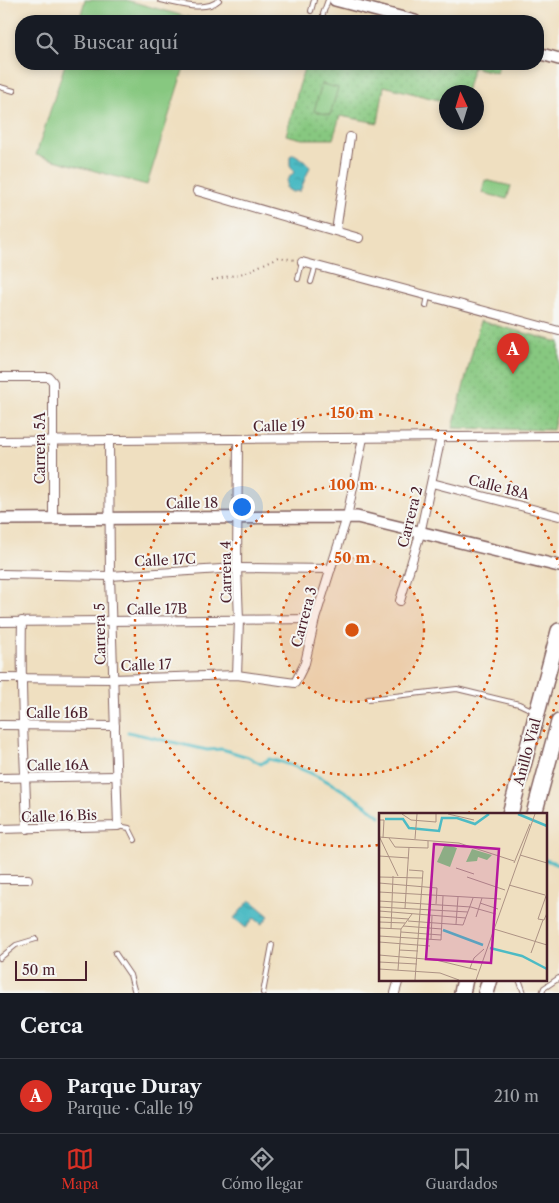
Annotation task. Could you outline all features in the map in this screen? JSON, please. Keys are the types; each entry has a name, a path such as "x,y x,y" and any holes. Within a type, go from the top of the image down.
{"highway":[{"name":"Anillo Vial","path":"510,813 559,631"},
{"name":"Anillo Vial","path":"534,813 559,722"},
{"path":"462,993 466,980"},
{"path":"486,993 490,980"}],"street":[{"path":"335,0 392,15"},
{"path":"544,55 559,59"},
{"path":"336,231 350,137"},
{"path":"197,191 359,238"},
{"path":"302,262 559,331"},
{"name":"Carrera 5A","path":"0,377 49,377 53,382 53,519"},
{"name":"Calle 19","path":"0,441 559,436"},
{"name":"Carrera 3","path":"293,683 297,681 305,663 315,619 347,517 363,438"},
{"name":"Carrera 2","path":"400,601 420,534 441,438"},
{"name":"Carrera 4","path":"238,439 238,675"},
{"name":"Carrera 5","path":"110,440 110,576 113,622 118,826"},
{"name":"Calle 18A","path":"432,483 559,516"},
{"name":"Calle 18","path":"0,519 357,517 420,534 559,566"},
{"name":"Calle 17C","path":"0,574 110,576 238,568 331,569"},
{"name":"Calle 17B","path":"0,622 315,619"},
{"path":"22,621 20,678 24,726 27,829"},
{"name":"Calle 17","path":"0,678 113,679 238,675 293,683"},
{"name":"Calle 16B","path":"0,725 115,726"},
{"name":"Calle 16A","path":"0,778 116,776"},
{"name":"Calle 16 Bis","path":"0,829 118,826"},
{"path":"0,880 28,879"},
{"path":"395,993 399,980"}],"lane":[{"path":"160,0 198,6 216,3 219,0"},
{"path":"311,11 314,0"},
{"path":"323,14 328,0"},
{"path":"0,87 14,91"},
{"path":"298,279 302,262"},
{"path":"311,282 316,266"},
{"path":"426,306 428,296"},
{"path":"368,699 457,688 519,704 538,712"},
{"path":"118,826 129,828 135,840"},
{"path":"0,958 16,945 36,939"},
{"path":"263,993 272,946"},
{"path":"116,953 130,975 135,993"},
{"path":"542,993 544,988 559,978"},
{"path":"519,980 524,993"}],"path":[{"path":"212,280 244,273 279,257 302,262"}],"green space":[{"path":"85,0 126,0 180,15 81,15"},
{"path":"63,70 183,70 147,185 36,155"},
{"path":"303,70 472,70 468,85 439,85 439,100 384,86 378,123 340,116 333,139 302,139 286,135"},
{"path":"485,70 498,70 497,73"},
{"path":"322,84 338,88 330,115 314,111"},
{"path":"485,180 511,186 507,199 482,193"},
{"path":"480,321 559,342 559,405 553,430 453,428"}],"water":[{"path":"294,154 304,160 310,167 300,191 292,192 286,188 287,180 294,172 290,165 290,156"},
{"path":"250,900 269,916 262,924 254,918 246,928 234,918"}],"waterway":[{"path":"128,732 207,750 222,749 248,757 261,764 269,759 284,763 328,781 379,815"},
{"path":"546,860 559,864"}],"place":[{"name":"Parque Duray","path":"513,374"}]}
